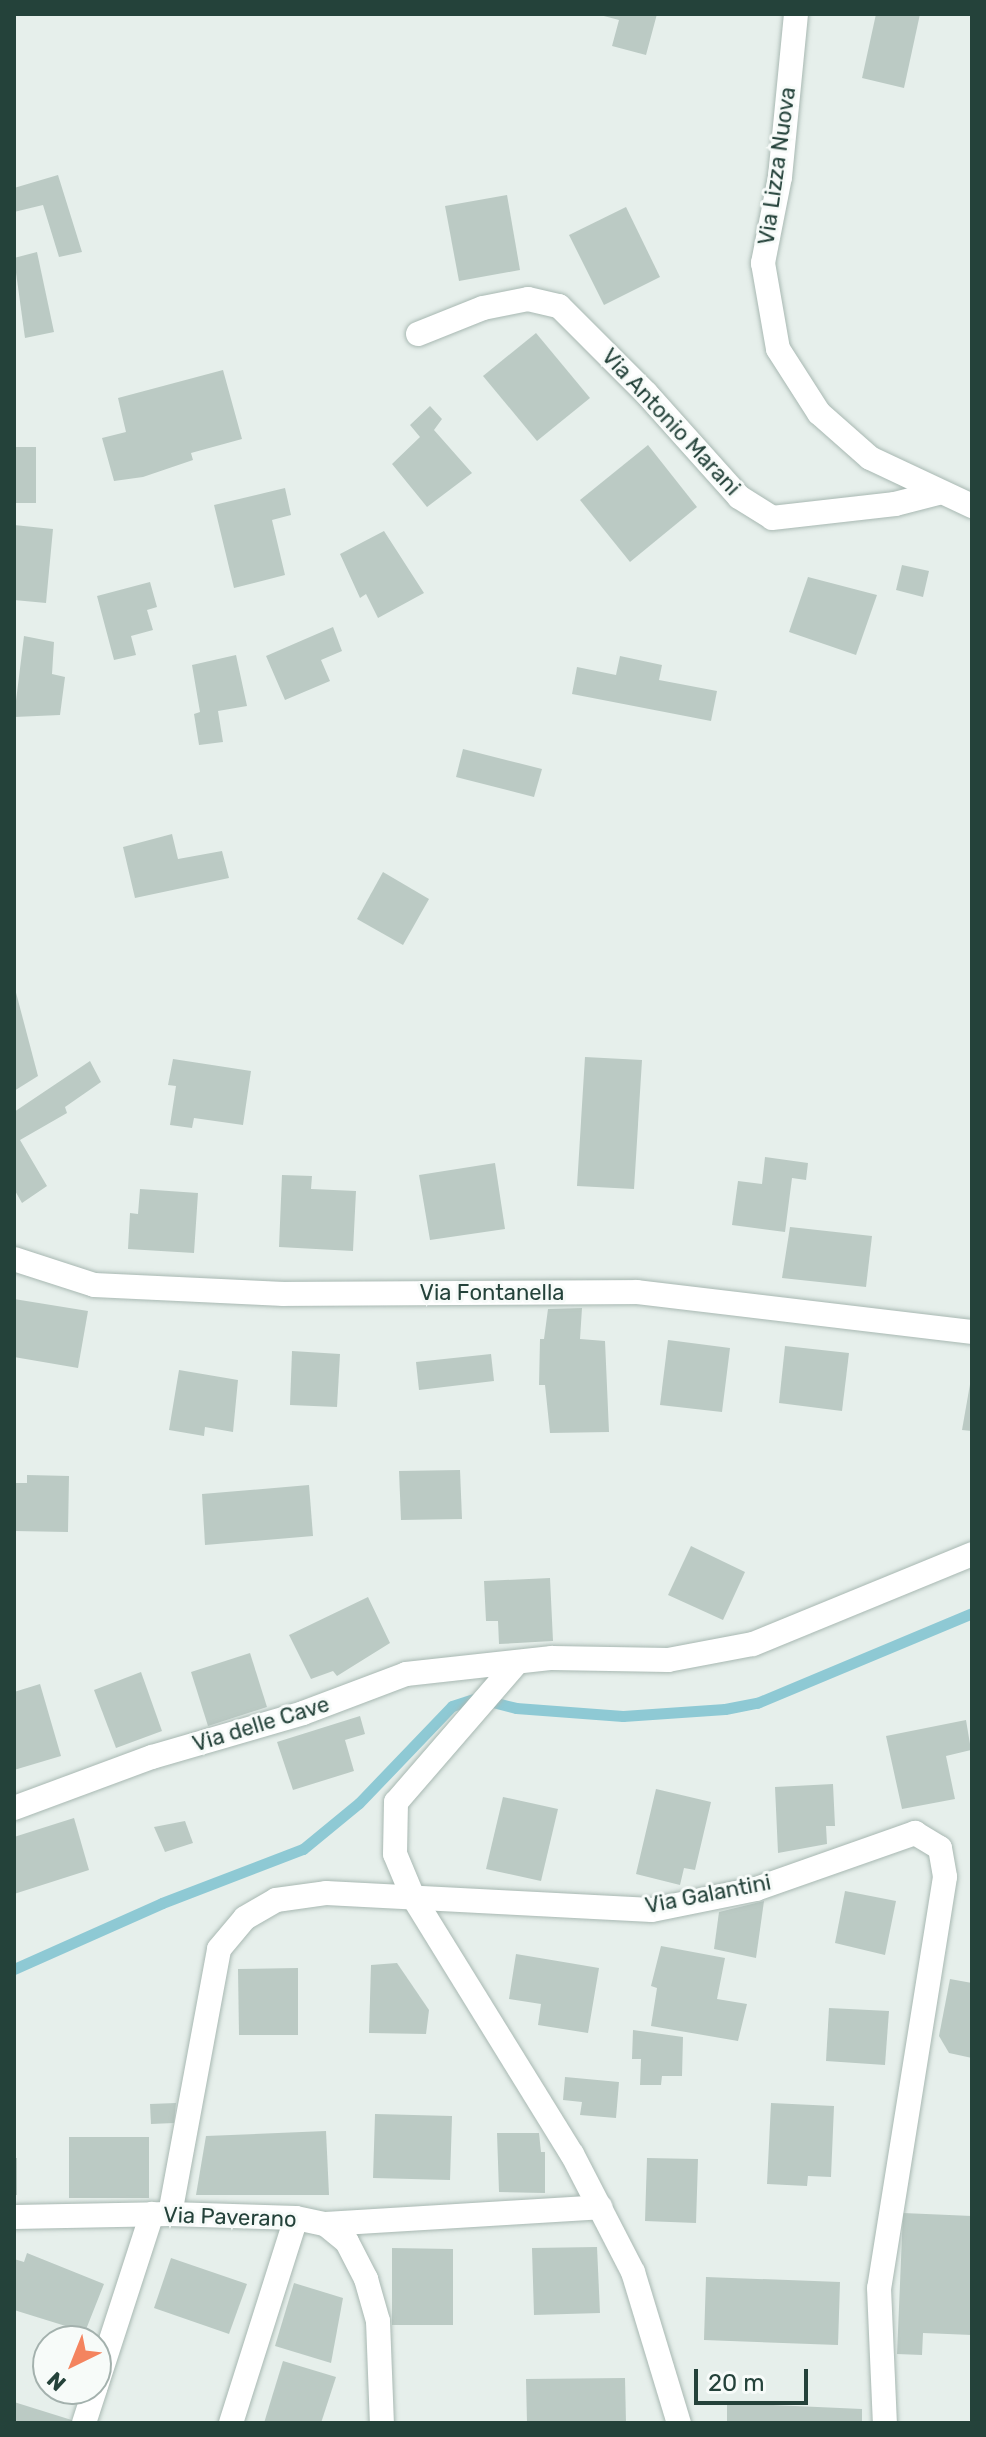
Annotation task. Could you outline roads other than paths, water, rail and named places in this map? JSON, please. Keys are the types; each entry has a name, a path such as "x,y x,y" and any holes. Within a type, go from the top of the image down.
{"street":[{"name":"Via Lizza Nuova","path":"796,14 780,177 763,263 778,349 819,413 870,458 938,493 972,506"},
{"name":"Via Antonio Marani","path":"418,334 483,308 528,299 559,306 646,393 739,497 772,518 895,504 938,493"},
{"name":"Via Fontanella","path":"14,1259 94,1285 284,1294 637,1292 972,1332"},
{"name":"Via delle Cave","path":"14,1808 152,1757 303,1713 406,1674 508,1672 552,1658 668,1660 753,1644 972,1554"},
{"path":"508,1672 396,1802 395,1854 413,1897 478,1995 600,2207 633,2272 679,2423"},
{"name":"Via Galantini","path":"112,2344 161,2214 219,1949 245,1918 276,1900 326,1893 652,1910 756,1889 902,1835 915,1833 940,1848 945,1877 879,2288 885,2423"},
{"path":"325,2224 600,2207"},
{"name":"Via Paverano","path":"14,2217 161,2214 296,2218 325,2224 347,2242 366,2279 378,2321 382,2423"},
{"path":"231,2423 296,2218"}],"waterway":[{"path":"14,1969 162,1903 303,1849 359,1803 452,1706 477,1698 516,1708 623,1716 725,1709 757,1703 972,1613"}]}
